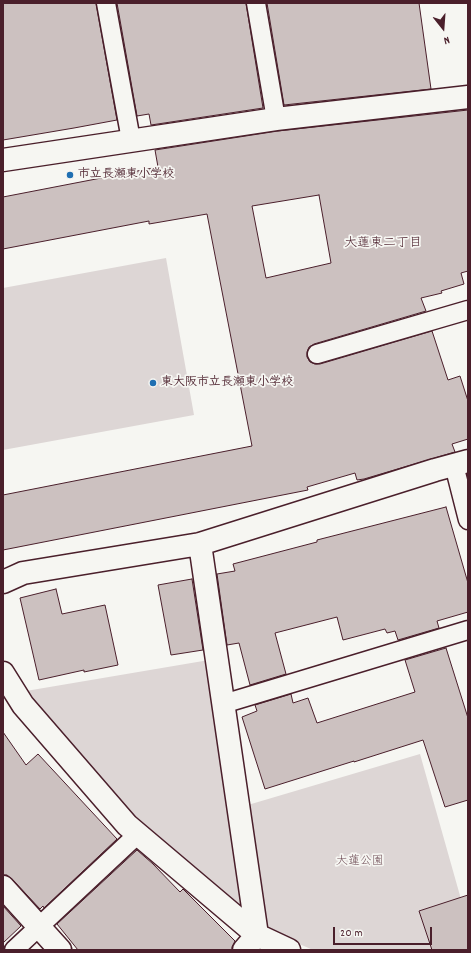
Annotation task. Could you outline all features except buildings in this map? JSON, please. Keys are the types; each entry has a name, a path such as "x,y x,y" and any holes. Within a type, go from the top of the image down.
{"street":[{"path":"3,160 276,118 468,97"},
{"path":"3,582 23,573 200,544 461,463"},
{"path":"200,544 223,704 250,942"},
{"path":"3,673 23,706 127,825 250,942 289,950"},
{"path":"3,887 60,950"}],"lane":[{"path":"106,3 131,140"},
{"path":"256,3 276,118"},
{"path":"317,354 468,310"},
{"path":"461,463 468,520"},
{"path":"223,704 468,630"},
{"path":"14,950 138,834"}],"green space":[{"path":"166,258 194,415 3,450 3,288"},
{"name":"大蓮公園","path":"209,660 231,810 420,754 468,924 468,950 313,950 270,931 147,830 34,708 26,691"}],"place":[{"name":"市立長瀬東小学校","path":"70,175"},
{"name":"東大阪市立長瀬東小学校","path":"153,383"}],"district":[{"name":"大蓮東二丁目","path":"383,244"}]}
